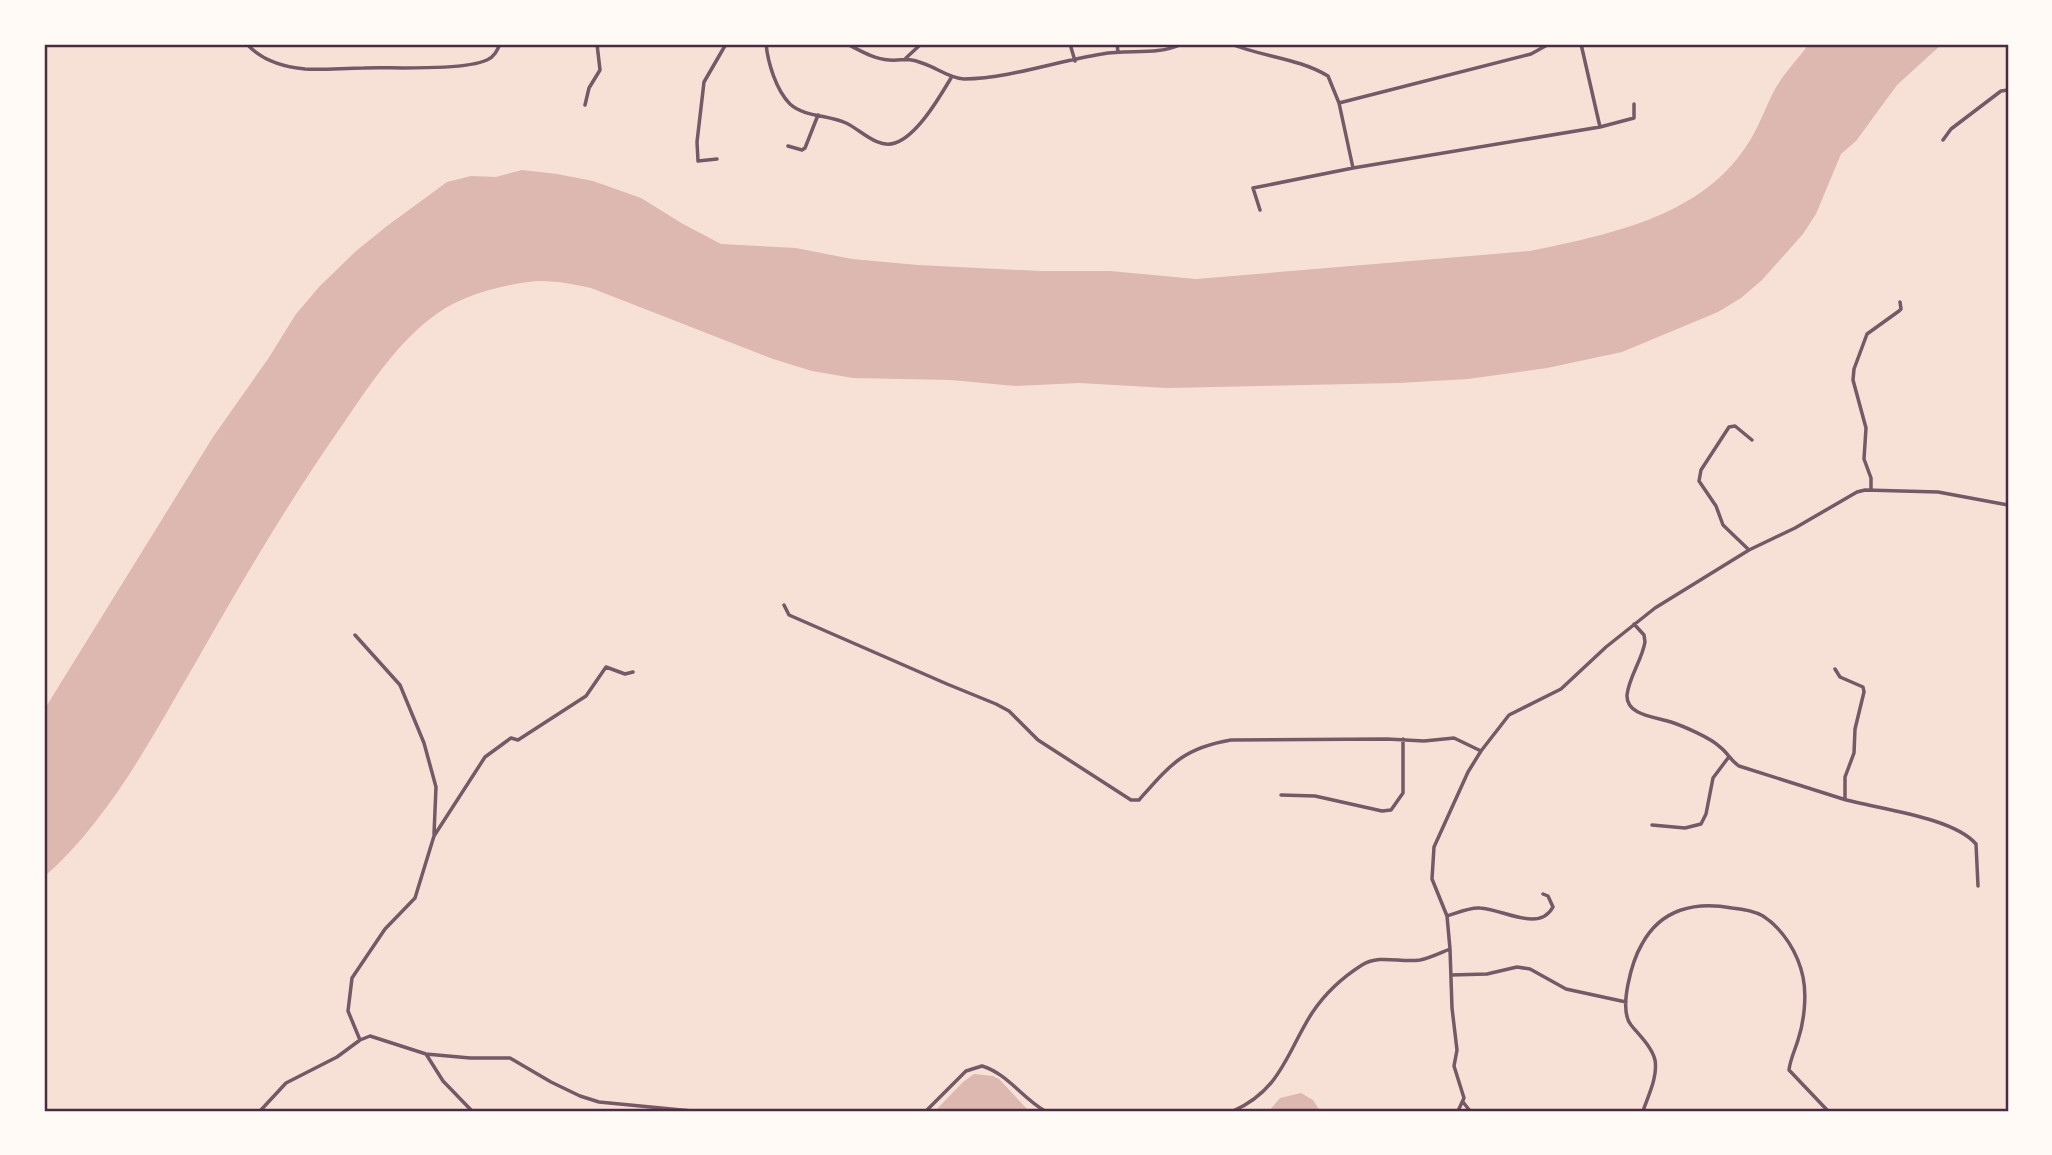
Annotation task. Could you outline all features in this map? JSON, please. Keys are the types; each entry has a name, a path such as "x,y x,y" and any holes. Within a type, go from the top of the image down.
{"street":[{"path":"247,44 272,61 305,69 473,64 492,57 500,44"},
{"path":"585,105 589,88 600,70 597,44"},
{"path":"717,159 698,161 697,142 704,82 726,44"},
{"path":"766,44 770,67 784,96 799,110 836,119 876,141 891,145 908,135 929,111 951,78"},
{"path":"847,44 877,58 891,61 906,58 934,68 951,78 973,79 1118,52 1149,53 1182,44"},
{"path":"906,58 921,44"},
{"path":"1070,44 1075,61"},
{"path":"1116,44 1118,52"},
{"path":"1231,44 1293,60 1331,79 1353,168"},
{"path":"1339,103 1531,54 1549,44"},
{"path":"1581,44 1600,127"},
{"path":"1943,140 1955,125 2001,91 2008,90"},
{"path":"1260,210 1253,188 1353,168 1600,127 1634,118 1634,104"},
{"path":"789,146 805,148 818,115"},
{"path":"1871,490 1871,478 1864,458 1866,428 1853,380 1854,369 1867,334 1899,311 1900,302"},
{"path":"1749,550 1723,525 1716,506 1700,486 1699,478 1701,470 1728,427 1731,425 1740,429 1752,440"},
{"path":"1458,1111 1463,1102 1463,1094 1454,1066 1457,1050 1450,948 1447,916 1432,879 1434,847 1468,772 1494,731 1509,715 1561,689 1655,608 1749,550 1795,528 1857,492 1871,490 1950,493 2008,505"},
{"path":"784,605 789,615 1003,707 1038,740 1131,800 1139,800 1183,755 1209,744 1250,739 1424,741 1454,737 1481,751"},
{"path":"1634,624 1644,635 1645,642 1628,693 1629,703 1644,715 1673,722 1718,745 1728,758 1739,766 1844,799 1935,822 1973,840 1977,848 1978,886"},
{"path":"355,635 400,685 424,743 436,787 434,836 415,898 385,929 352,978 348,1011 360,1040"},
{"path":"434,836 489,753 511,738 518,740 554,715 580,702 606,667 625,674 633,672"},
{"path":"1835,668 1840,677 1863,687 1864,692 1855,729 1854,753 1845,777 1844,799"},
{"path":"1281,795 1315,796 1382,811 1391,810 1403,793 1403,739"},
{"path":"1652,825 1685,828 1701,824 1706,814 1713,778 1728,758"},
{"path":"1447,916 1481,908 1537,920 1548,916 1553,907 1548,896 1544,894"},
{"path":"1643,1111 1651,1087 1655,1061 1642,1038 1628,1023 1626,1002 1630,974 1641,945 1650,931 1669,915 1695,905 1729,907 1762,916 1782,933 1790,945 1803,978 1805,1000 1799,1037 1789,1072 1828,1111"},
{"path":"1233,1111 1253,1099 1278,1075 1312,1013 1328,993 1351,973 1376,959 1420,960 1450,948"},
{"path":"1451,975 1498,973 1517,967 1530,969 1566,989 1626,1002"},
{"path":"260,1111 286,1083 337,1057 370,1036 426,1054 510,1058 561,1087 599,1102 692,1111"},
{"path":"426,1054 443,1081 472,1111"},
{"path":"926,1111 966,1071 982,1066 1004,1076 1030,1101 1045,1111"},
{"path":"1463,1102 1470,1111"}],"shaded area":[{"path":"1809,44 1942,44 1897,85 1856,141 1841,154 1816,214 1803,234 1762,280 1741,298 1718,312 1622,352 1547,368 1468,379 1399,383 1167,388 1079,383 1015,386 951,380 853,378 812,371 773,359 583,286 536,281 501,287 461,300 437,314 414,333 371,383 248,571 128,776 89,829 44,877 44,710 213,437 296,314 356,251 447,182 471,176 496,177 522,170 557,174 593,181 641,198 721,244 796,248 852,259 918,265 1041,271 1110,271 1196,279 1530,251 1620,230 1677,207 1703,191 1726,172 1745,148 1778,85"},
{"path":"974,1074 999,1079 1029,1111 935,1111"},
{"path":"1301,1093 1313,1100 1320,1111 1269,1111 1280,1098"}]}
